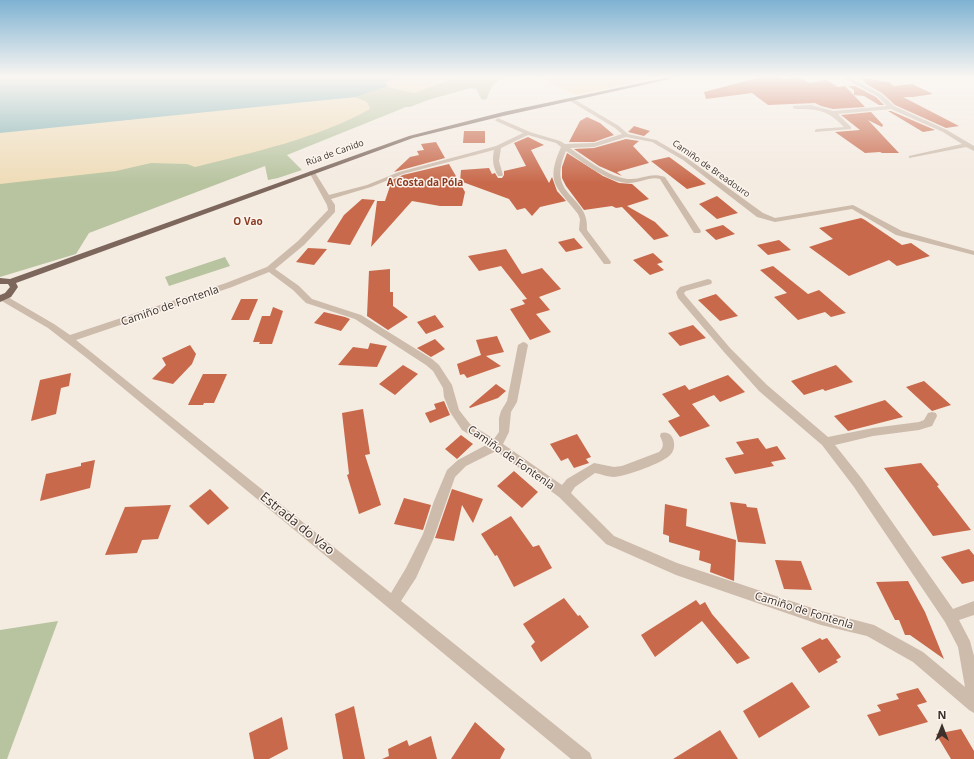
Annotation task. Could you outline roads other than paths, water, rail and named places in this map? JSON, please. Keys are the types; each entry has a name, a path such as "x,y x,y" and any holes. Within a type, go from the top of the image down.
{"main road":[{"name":"Rúa de Canido","path":"0,281 11,282 417,135 517,112"},
{"path":"1,299 8,295 14,287 11,282"}],"street":[{"name":"Camiño de Breadouro","path":"593,112 617,127 626,135 661,144 685,159 760,215 775,220 853,207 899,233 974,253"},
{"path":"830,112 839,112"},
{"path":"904,112 945,131 974,149"},
{"path":"817,131 849,128 833,113"},
{"path":"498,120 528,133 558,142 580,158 607,174 625,181 656,176 663,178 697,231"},
{"path":"327,198 369,186 401,174 498,147 528,133"},
{"path":"565,146 594,145 626,135"},
{"path":"911,158 966,145"},
{"path":"565,146 557,164 558,184 581,213 584,219 582,230 607,262"},
{"path":"498,147 495,165 500,175"},
{"name":"Camiño de Fontenla","path":"69,339 222,288 270,269 301,243 332,210 331,205 312,172"},
{"name":"Camiño de Fontenla","path":"270,269 296,288 309,301 358,317 429,362 436,368 448,388 449,397 455,412 466,427 563,493 610,540 676,569 821,618 869,630 918,657 974,705"},
{"path":"708,282 683,288 680,292 681,296 727,350 763,388 826,442 874,505 950,617 965,646 974,696"},
{"name":"Estrada do Vao","path":"1,299 51,326 69,339 584,759"},
{"path":"392,602 421,556 430,536 440,500 451,474 462,463 495,446 502,438 504,432 504,418 506,411 512,402 523,345"},
{"path":"826,442 873,432 919,426 928,423 932,416"},
{"path":"563,493 571,483 594,468 614,472 622,471 663,455 668,450 669,442 665,436"},
{"path":"950,617 974,608"}],"water":[{"path":"0,112 203,112 0,133"}],"district":[{"name":"A Costa da Póla","path":"425,183"},
{"name":"O Vao","path":"248,222"}]}
